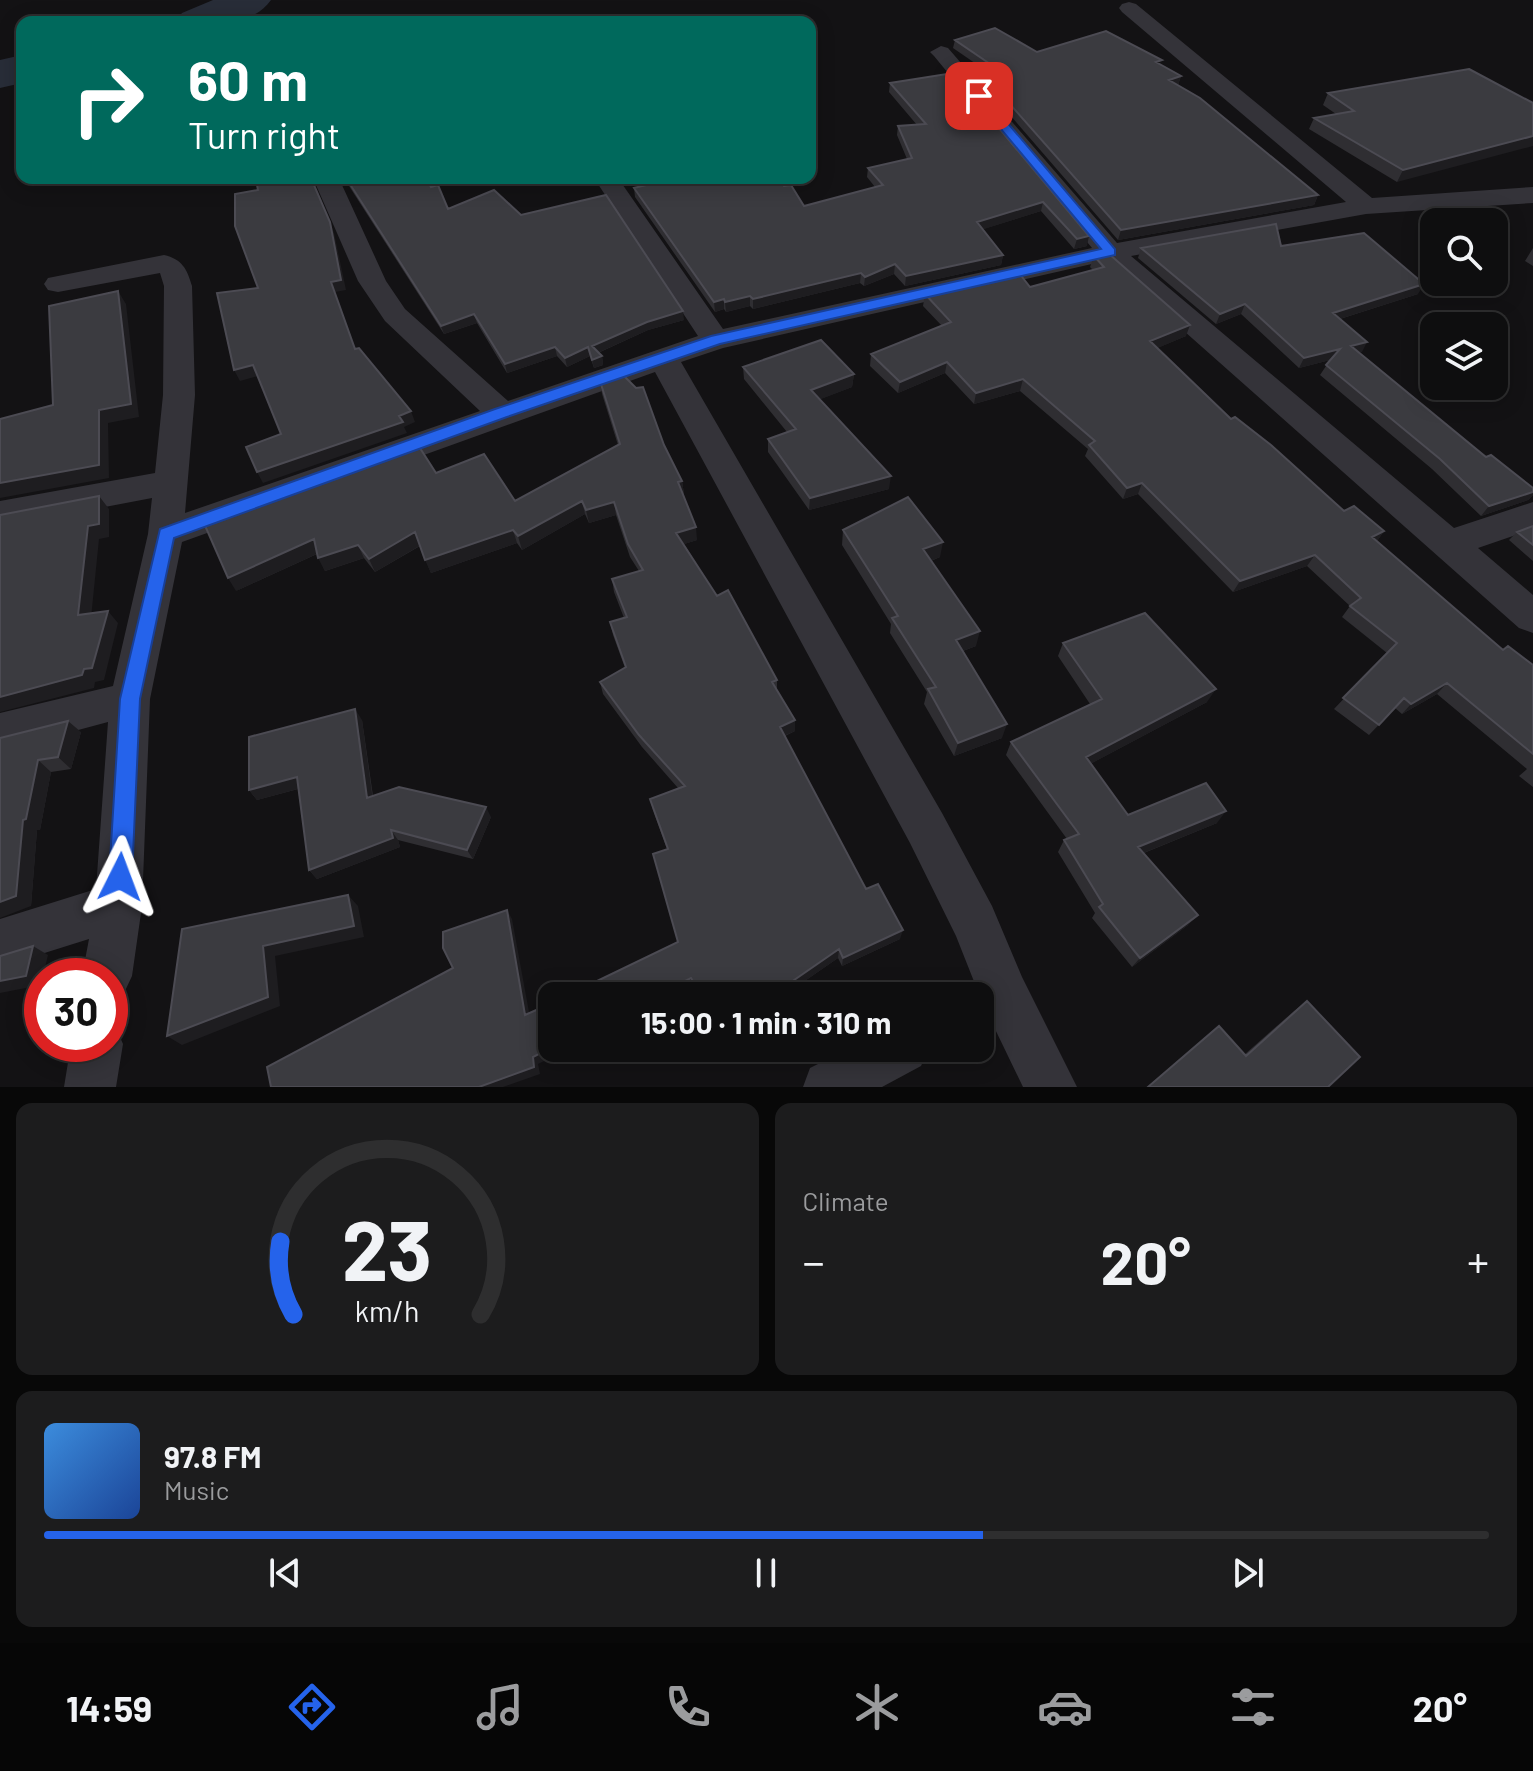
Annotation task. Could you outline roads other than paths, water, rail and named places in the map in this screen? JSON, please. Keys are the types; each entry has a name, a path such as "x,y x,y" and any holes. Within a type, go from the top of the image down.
{"street":[{"path":"1129,8 1366,206"},
{"path":"941,52 1110,252 1533,617"},
{"path":"610,184 716,340"},
{"path":"329,185 372,281 395,315 501,413"},
{"path":"166,534 501,413 716,340 1110,252 1366,206 1533,196"},
{"path":"58,284 164,263 173,270 178,286 179,395 166,534 130,699 118,906 110,958"},
{"path":"663,358 926,828 975,923 988,982"},
{"path":"0,514 171,482"},
{"path":"1449,544 1533,515"},
{"path":"0,732 130,699"},
{"path":"0,943 118,906"},
{"path":"994,1005 1051,1087"},
{"path":"90,1087 94,1062"},
{"path":"829,1087 876,1062"}],"waterway":[{"path":"211,16 250,0"},
{"path":"0,74 16,70"}]}
